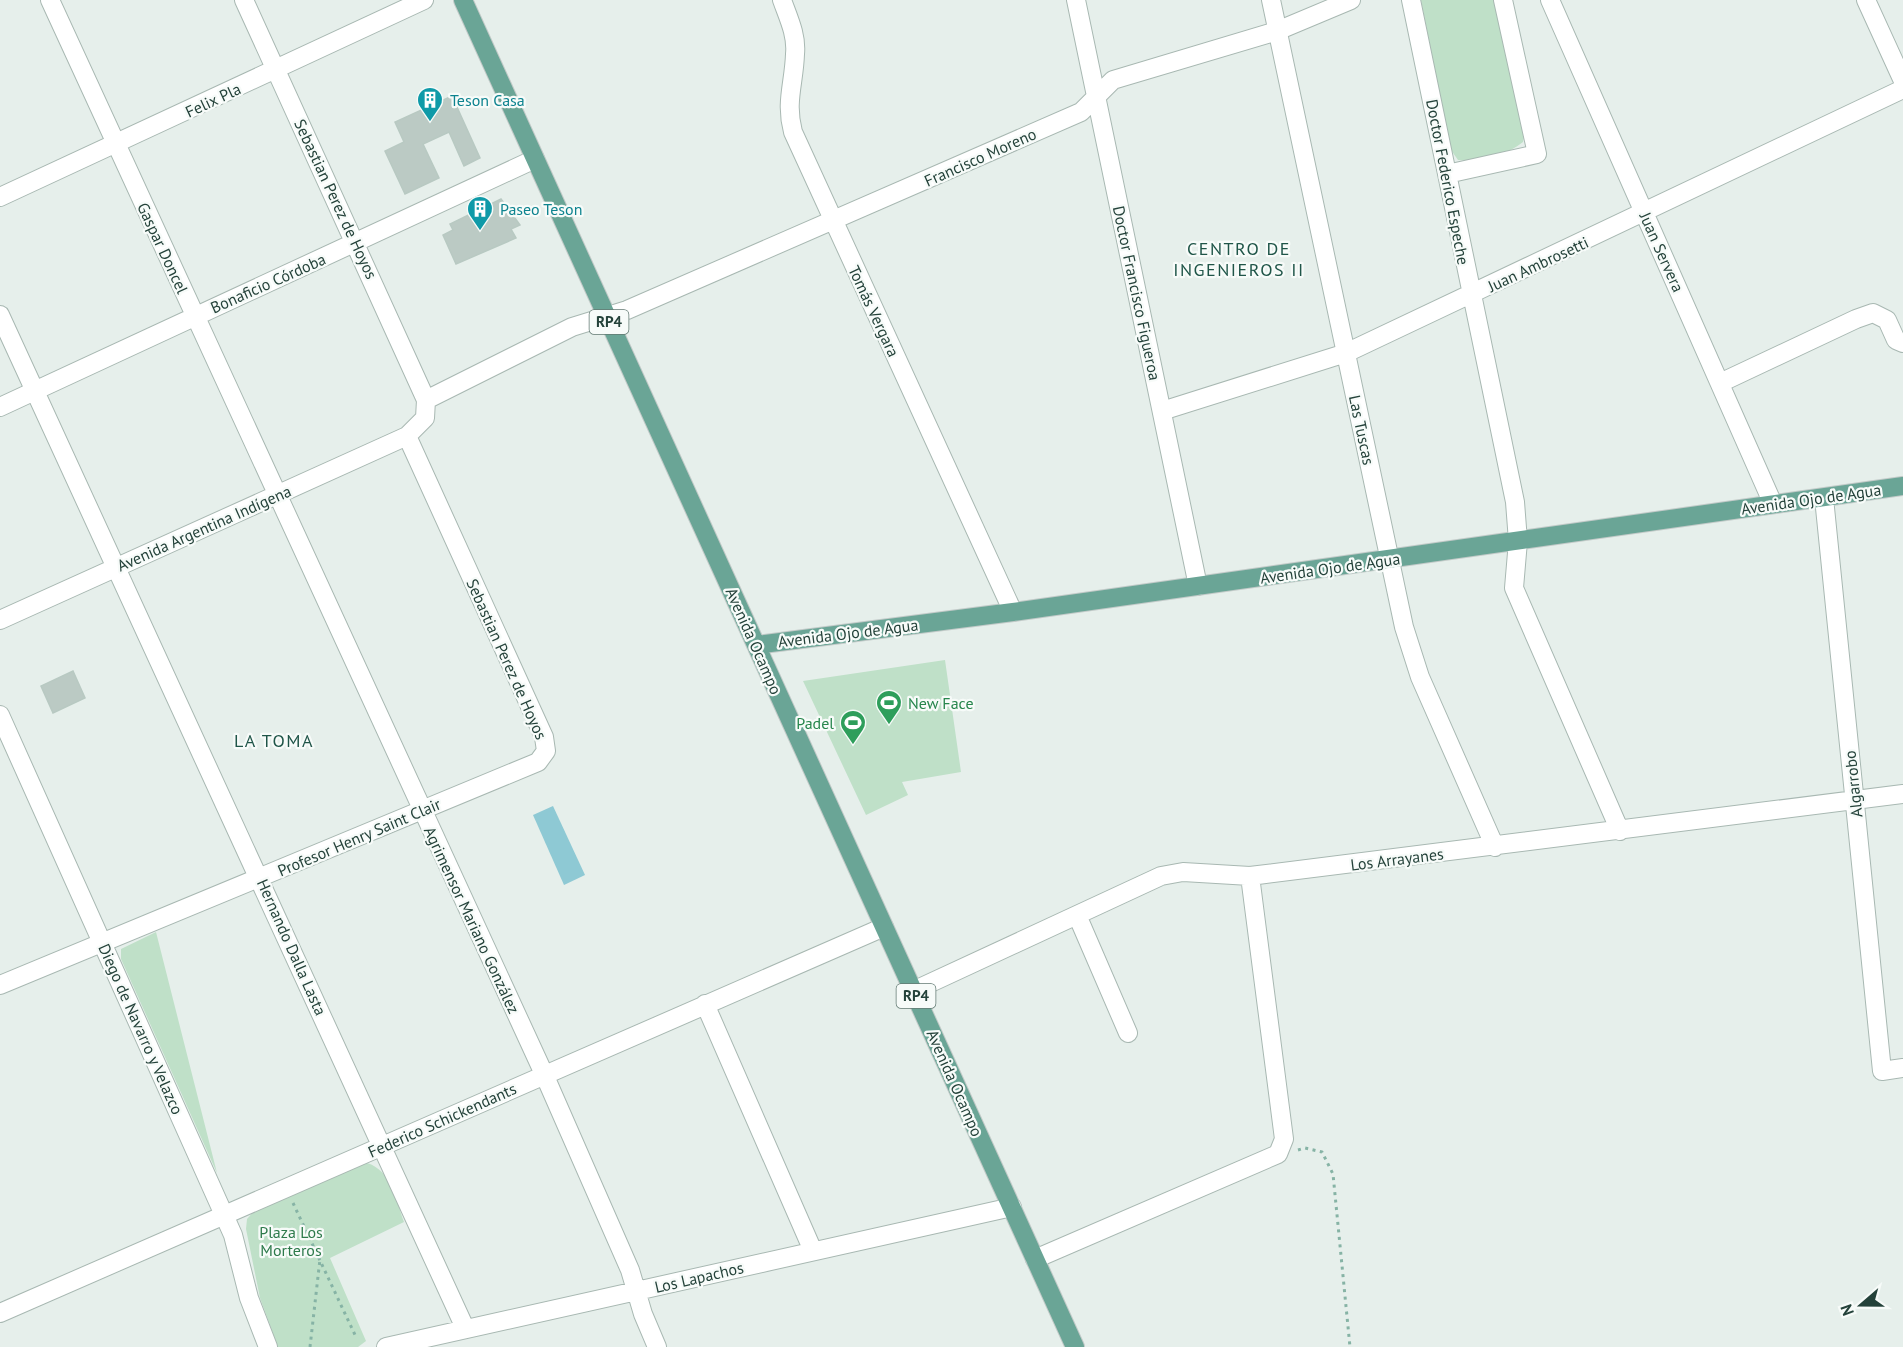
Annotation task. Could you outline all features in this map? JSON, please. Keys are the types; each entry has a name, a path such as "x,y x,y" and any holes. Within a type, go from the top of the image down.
{"main road":[{"name":"Avenida Ocampo","path":"463,0 1075,1347"},
{"name":"Avenida Ojo de Agua","path":"756,645 1013,612 1903,486"}],"street":[{"name":"Gaspar Doncel","path":"50,0 277,496"},
{"name":"Sebastian Perez de Hoyos","path":"244,0 426,400"},
{"name":"Felix Pla","path":"0,197 424,0"},
{"name":"Tomás Vergara","path":"782,0 794,37 796,53 788,97 793,132 832,222 1013,612"},
{"name":"Doctor Francisco Figueroa","path":"1076,0 1198,586"},
{"name":"Las Tuscas","path":"1271,0 1404,627 1420,676 1495,847"},
{"name":"Francisco Moreno","path":"607,317 832,222 1081,112 1113,80 1277,31 1351,0"},
{"name":"Doctor Federico Espeche","path":"1411,0 1515,502 1518,541 1514,588 1620,831"},
{"path":"1447,174 1537,153 1503,0"},
{"name":"Juan Servera","path":"1550,0 1773,504"},
{"path":"1866,0 1903,81"},
{"name":"Juan Ambrosetti","path":"1162,411 1346,353 1903,90"},
{"name":"Bonaficio Córdoba","path":"0,407 356,244 535,159"},
{"path":"1720,383 1873,313 1887,320 1896,340 1903,343"},
{"name":"Hernando Dalla Lasta","path":"0,315 261,878 465,1328"},
{"path":"407,436 425,418 426,400 572,327 607,317"},
{"name":"Sebastian Perez de Hoyos","path":"407,436 544,737 546,751"},
{"name":"Avenida Argentina Indígena","path":"0,620 407,436"},
{"name":"Agrimensor Mariano González","path":"277,496 544,1074 630,1269 657,1347"},
{"name":"Algarrobo","path":"1824,498 1882,1071 1903,1068"},
{"name":"Diego de Navarro y Velazco","path":"0,715 225,1216 233,1235 249,1298 268,1347"},
{"name":"Profesor Henry Saint Clair","path":"0,985 538,762 546,751"},
{"name":"Los Arrayanes","path":"913,991 1161,876 1183,872 1250,876 1903,794"},
{"path":"1035,1259 1278,1154 1284,1139 1250,876"},
{"path":"1077,915 1128,1032"},
{"name":"Federico Schickendants","path":"0,1313 884,927"},
{"path":"705,1004 813,1251"},
{"name":"Los Lapachos","path":"386,1347 1012,1208"}],"path":[{"path":"1278,1154 1305,1148 1322,1152 1334,1174 1350,1347"},
{"path":"292,1202 356,1337"},
{"path":"310,1347 320,1259"}],"green space":[{"path":"1421,0 1497,0 1525,130 1523,142 1516,147 1492,157 1475,160 1458,160 1451,150"},
{"name":"New Face","path":"945,660 961,772 902,782 908,795 866,815 803,681"},
{"path":"156,932 217,1173 121,959 121,949"},
{"name":"Plaza Los Morteros","path":"367,1163 382,1172 387,1179 404,1222 330,1258 366,1341 358,1347 278,1347 260,1298 246,1229 247,1219 254,1211"}],"water":[{"path":"553,806 585,875 564,885 533,815"}],"building":[{"path":"452,96 480,158 464,166 449,132 423,144 439,178 405,194 385,151 404,142 395,122"},
{"name":"Paseo Teson","path":"501,199 520,225 511,229 516,238 456,264 443,235 453,230 450,224"},
{"path":"73,671 85,698 53,713 41,686"}],"place":[{"name":"Teson Casa","path":"430,123"},
{"name":"Paseo Teson","path":"480,232"},
{"name":"New Face","path":"889,726"},
{"name":"Padel","path":"853,746"}],"district":[{"name":"CENTRO DE INGENIEROS II","path":"1239,259"},
{"name":"LA TOMA","path":"274,741"}]}
